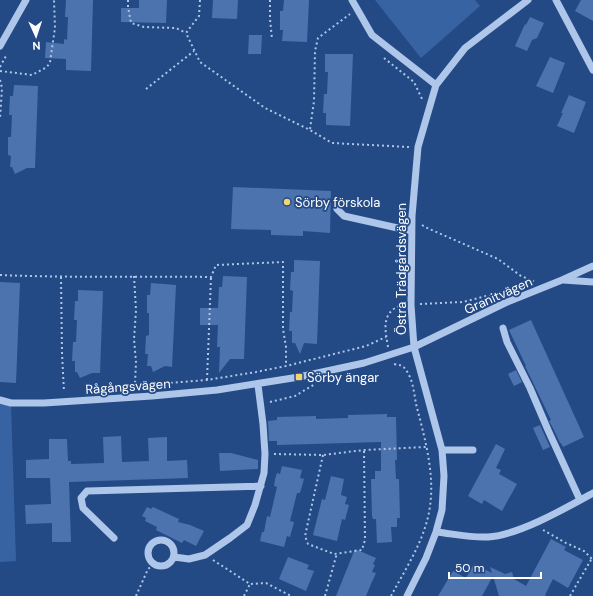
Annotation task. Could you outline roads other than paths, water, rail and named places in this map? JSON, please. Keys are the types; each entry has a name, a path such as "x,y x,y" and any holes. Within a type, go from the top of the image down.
{"street":[{"path":"0,46 26,0"},
{"path":"352,0 372,35 436,86"},
{"name":"Östra Trädgårdsvägen","path":"407,596 426,558 436,532 442,510 444,476 442,450 414,347 411,305 412,216 418,147 436,86 465,48 528,0"},
{"path":"556,0 593,70"},
{"path":"337,208 344,216 412,231"},
{"name":"Granitvägen","path":"414,347 505,303 593,266"},
{"path":"562,280 593,282"},
{"path":"503,328 507,342 530,388 580,500"},
{"name":"Rågångsvägen","path":"0,400 11,403 51,403 159,396 258,385 390,356 414,347"},
{"path":"174,557 189,559 205,555 246,525 255,506 264,473 265,454 258,385"},
{"path":"442,450 472,450"},
{"path":"114,538 83,508 81,498 87,490 261,486"},
{"path":"436,532 472,537 505,535 534,523 593,493"},
{"path":"161,540 169,542 174,549 174,557 169,564 162,567 154,564 148,557 148,549 153,542 161,540"}],"place":[{"name":"Sörby förskola","path":"287,202"},
{"name":"Sörby ängar","path":"299,377"}]}
